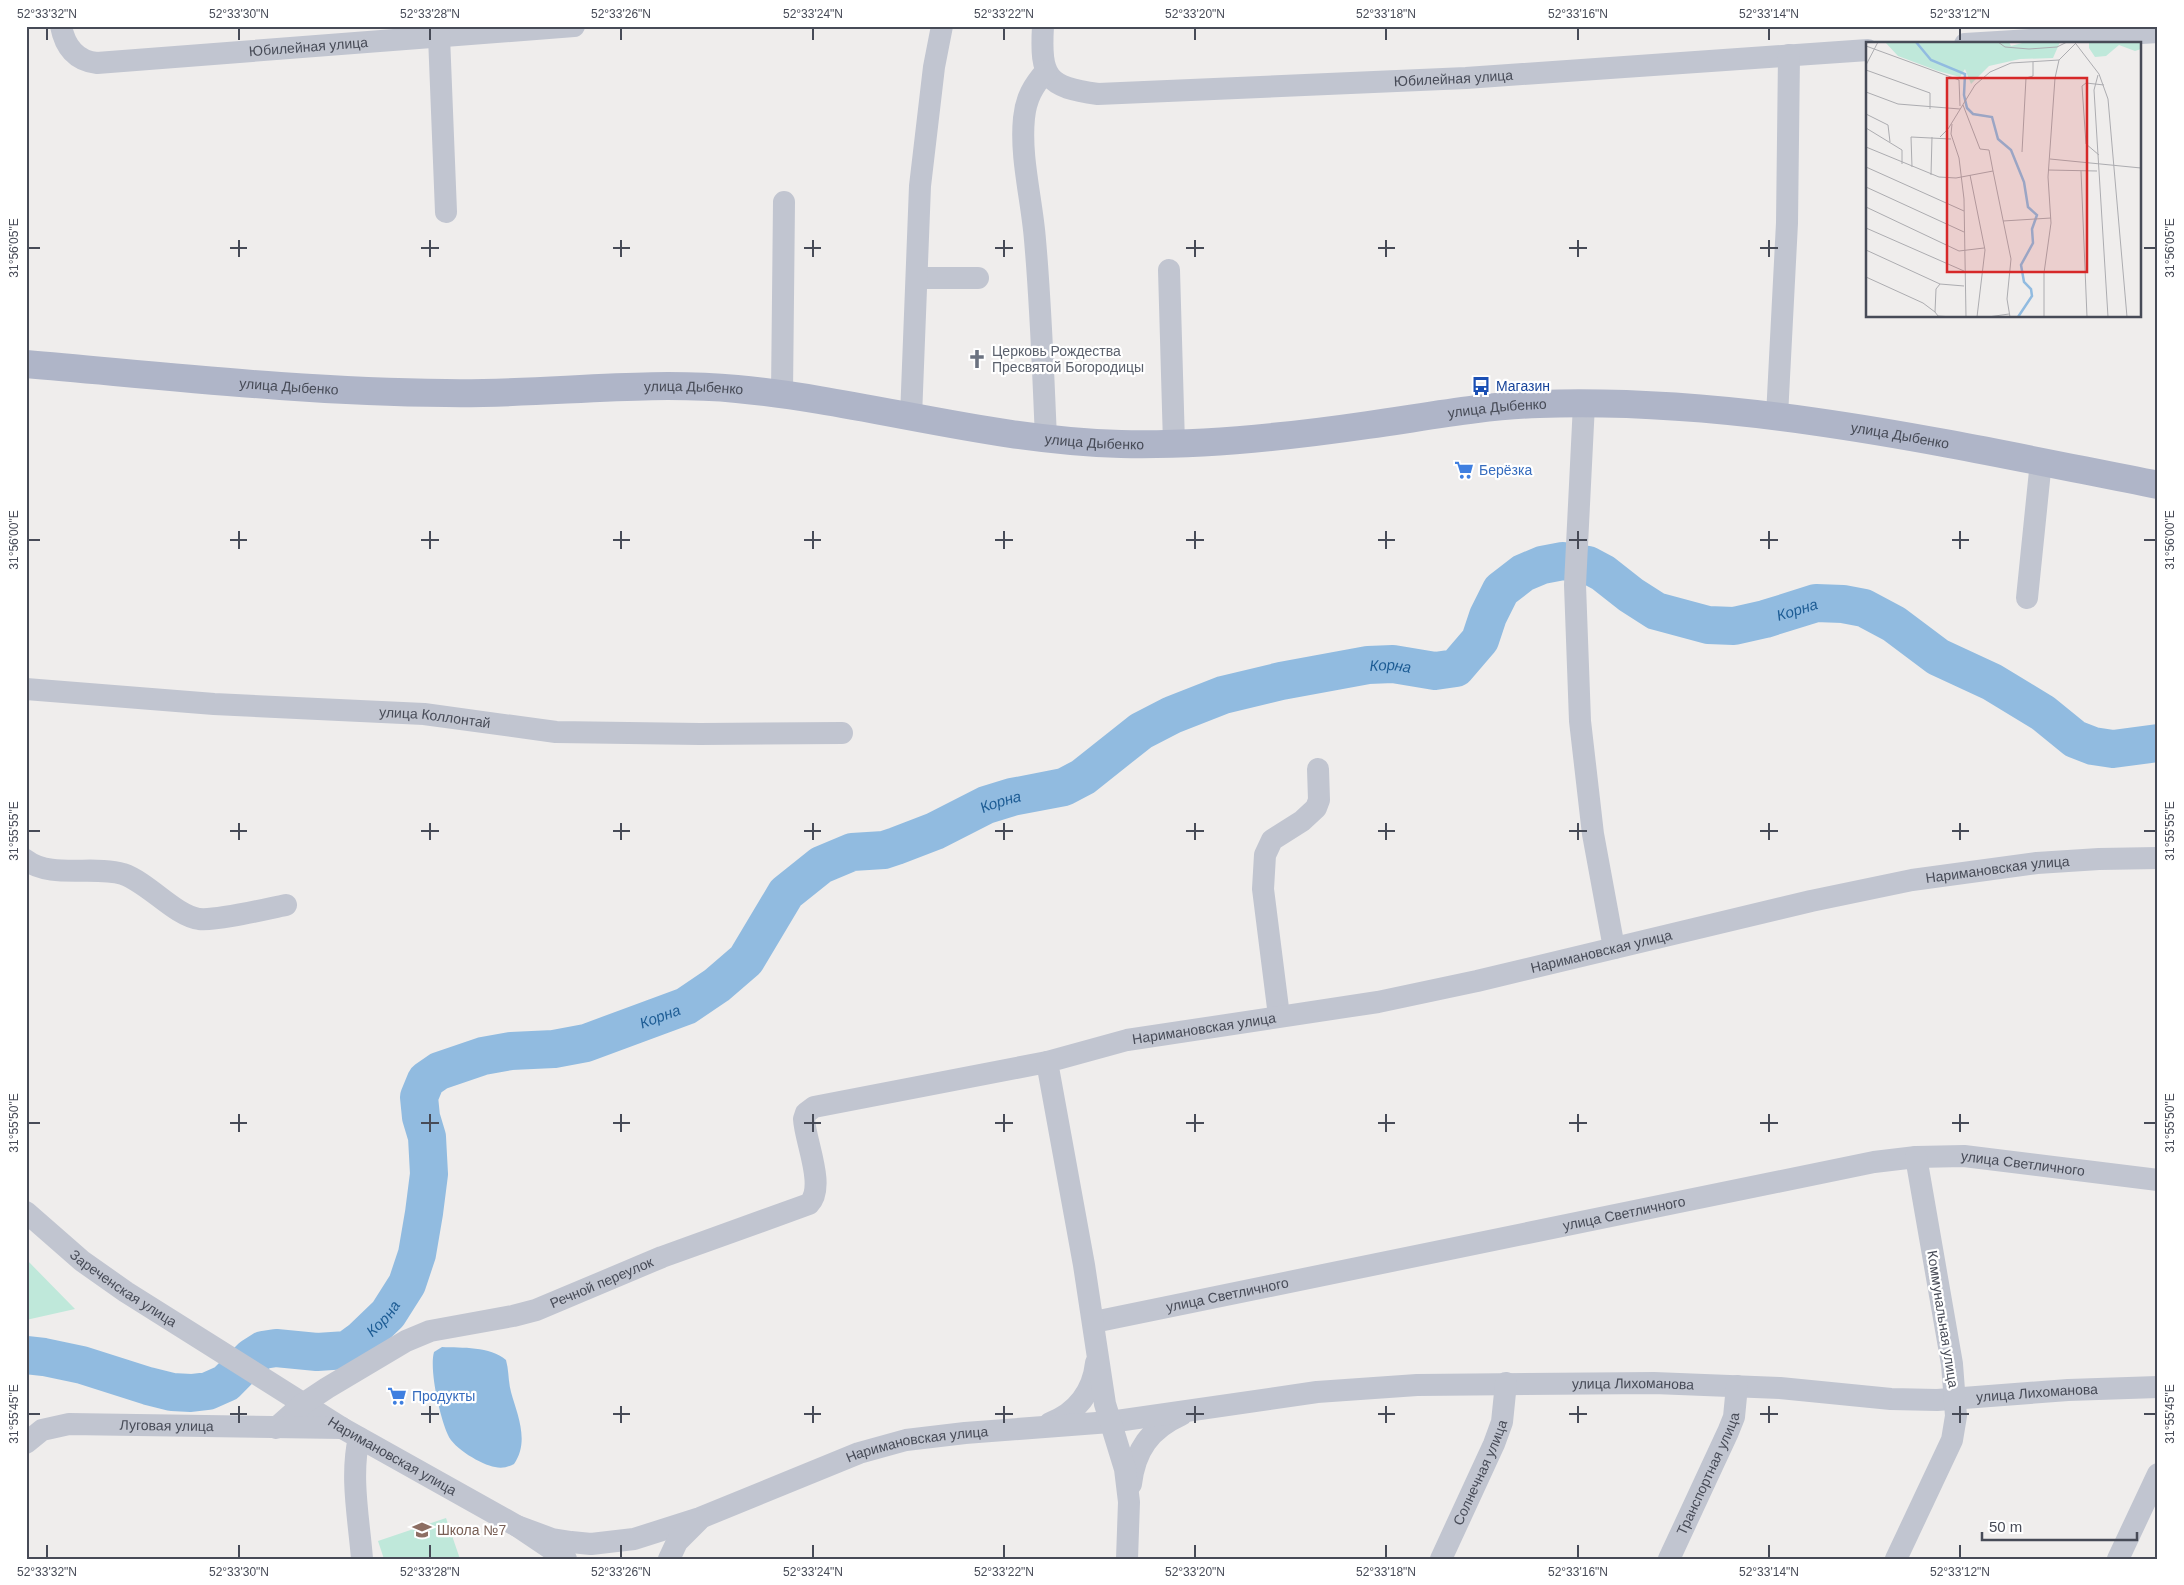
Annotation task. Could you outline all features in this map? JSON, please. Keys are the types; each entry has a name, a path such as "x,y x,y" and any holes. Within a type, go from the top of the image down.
{"main road":[{"name":"улица Дыбенко","path":"26,364 392,392 454,394 695,386 782,394 1046,438 1118,444 1174,444 1301,434 1490,407 1584,404 1699,409 1777,416 1841,425 2041,460 2158,485"}],"street":[{"name":"Юбилейная улица","path":"61,26 69,49 79,58 97,63 574,26"},
{"path":"911,417 920,186 942,26"},
{"path":"1043,26 1042,58 1046,71 1033,87 1027,101 1024,120 1024,150 1040,291 1046,438"},
{"path":"1997,42 2158,32"},
{"path":"439,36 446,212"},
{"name":"Юбилейная улица","path":"1046,71 1055,82 1064,87 1098,94 1121,95 1466,78 1866,50"},
{"path":"1777,416 1787,222 1789,55"},
{"path":"782,394 784,202"},
{"path":"1168,270 1174,444"},
{"path":"917,278 978,278"},
{"path":"1584,404 1575,585 1580,712 1593,834 1614,948"},
{"path":"2027,598 2037,483 2041,460"},
{"name":"улица Коллонтай","path":"26,689 196,703 424,714 556,732 690,734 842,733"},
{"path":"1279,1016 1262,889 1265,855 1272,840 1302,821 1316,808 1319,800 1318,769"},
{"name":"Наримановская улица","path":"814,1107 1047,1062 1127,1040 1378,1002 1477,981 1820,899 1912,880 2037,864 2099,859 2158,858"},
{"path":"26,860 34,866 45,869 112,872 124,875 185,914 200,919 286,905"},
{"path":"1047,1062 1094,1322 1105,1404 1125,1469 1129,1502"},
{"name":"Речной переулок","path":"303,1404 406,1341 430,1331 536,1310 662,1257 809,1204 814,1199 816,1184 804,1119 806,1113 814,1107"},
{"name":"улица Светличного","path":"1094,1322 1874,1162 1916,1157 1964,1156 2158,1180"},
{"name":"Коммунальная улица","path":"1896,1559 1952,1440 1955,1429 1952,1364 1916,1157"},
{"name":"Зареченская улица","path":"26,1212 82,1261 126,1292 271,1383"},
{"path":"1038,1427 1060,1419 1077,1408 1092,1379 1098,1349"},
{"name":"улица Лихоманова","path":"1110,1422 1276,1397 1356,1389 1506,1383 1654,1382 1737,1386 1891,1399 1955,1400 2068,1390 2158,1388"},
{"name":"Наримановская улица","path":"271,1383 350,1433 517,1526 566,1559"},
{"name":"Солнечная улица","path":"1440,1559 1494,1444 1502,1422 1506,1383"},
{"name":"Транспортная улица","path":"1669,1559 1734,1417 1737,1386"},
{"path":"276,1428 303,1404"},
{"path":"1127,1559 1129,1502 1133,1469 1144,1443 1162,1424 1196,1409"},
{"name":"Наримановская улица","path":"517,1526 552,1539 591,1544 634,1539 700,1518 828,1465 884,1445 928,1436 1110,1422"},
{"name":"Луговая улица","path":"26,1443 42,1430 69,1424 276,1428 350,1433"},
{"path":"350,1433 356,1450 362,1559"},
{"path":"2118,1559 2158,1474"},
{"name":"Наримановская улица","path":"668,1558 677,1542 700,1518"}],"green space":[{"path":"26,1259 75,1309 26,1320"},
{"path":"446,1518 460,1559 384,1559 378,1541"}],"water":[{"path":"442,1347 484,1350 499,1355 506,1360 510,1388 519,1418 522,1437 519,1455 514,1464 503,1468 489,1466 468,1455 451,1440 445,1427 434,1382 434,1352"}],"waterway":[{"name":"Корна","path":"26,1355 82,1365 172,1392 191,1393 208,1391 226,1383 252,1357 263,1350 276,1348 317,1352 347,1350 362,1339 388,1314 407,1284 417,1254 429,1174 427,1137 421,1117 419,1097 426,1080 439,1071 483,1056 511,1051 554,1049 586,1043 686,1006 717,985 746,960 786,893 821,865 852,852 884,850 896,846 935,831 986,805 1012,797 1064,787 1083,777 1141,731 1172,715 1223,695 1281,681 1368,665 1393,664 1435,671 1456,668 1480,640 1488,616 1501,590 1523,573 1542,565 1563,561 1588,565 1603,573 1631,595 1656,611 1708,625 1734,626 1765,619 1816,603 1843,604 1864,608 1894,624 1938,657 1992,682 2043,713 2075,739 2093,746 2113,749 2158,743"}],"place":[{"name":"Церковь Рождества Пресвятой Богородицы","path":"977,359"},
{"name":"Магазин","path":"1481,386"},
{"name":"Берёзка","path":"1464,470"},
{"name":"Продукты","path":"397,1396"},
{"name":"Школа №7","path":"422,1530"}]}
